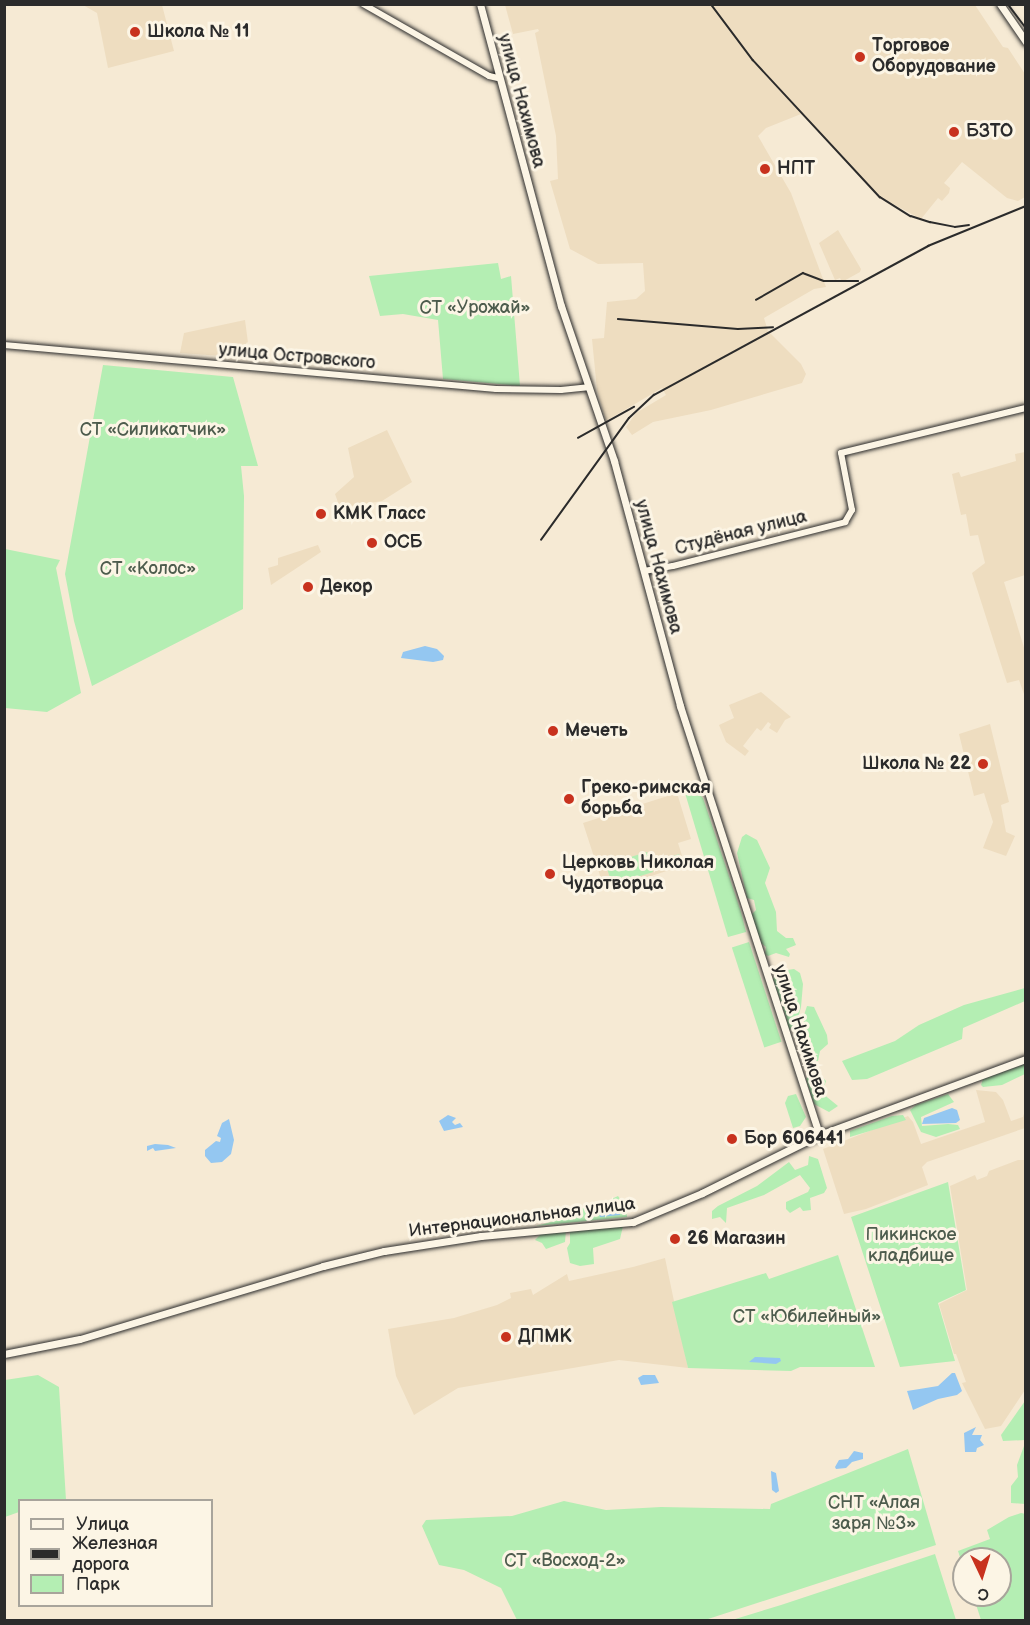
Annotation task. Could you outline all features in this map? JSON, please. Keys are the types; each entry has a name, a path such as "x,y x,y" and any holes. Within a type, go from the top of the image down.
{"main road":[{"name":"улица Нахимова","path":"480,4 561,306 614,461 686,726 819,1135"},
{"path":"1000,4 1026,42"},
{"name":"Интернациональная улица","path":"4,1354 66,1343 323,1266 384,1251 481,1236 633,1222 677,1204 819,1135 1026,1059"}],"street":[{"path":"363,4 489,76 498,78"},
{"name":"улица Островского","path":"4,345 496,389 561,390 588,387"},
{"name":"Студёная улица","path":"644,570 673,566 845,522 852,510 841,453 1026,408"}],"shaded area":[{"name":"Школа № 11","path":"83,5 162,5 174,51 108,68 97,13"},
{"path":"505,5 975,5 1003,47 1008,48 1025,74 1025,197 1018,201 1007,198 962,162 944,183 950,188 949,193 942,201 938,198 921,219 880,197 801,114 766,128 758,136 791,193 826,287 814,289 764,318 768,331 801,364 806,374 802,383 711,410 653,422 632,435 626,427 636,413 666,395 662,388 606,421 597,390 592,339 604,338 607,302 636,299 645,291 643,263 598,264 570,249 550,181 558,179 556,136 535,33 539,31 538,29 513,34"},
{"path":"838,230 861,269 860,272 842,282 840,278 835,280 819,243"},
{"path":"245,320 250,358 180,353 184,333"},
{"path":"387,430 412,482 382,501 340,508 335,494 354,477 348,448"},
{"path":"1025,452 1025,575 1004,582 1025,651 1025,697 1019,680 1007,683 972,573 985,563 978,535 970,536 966,514 961,515 952,474 959,472 961,477 1016,461 1015,454"},
{"path":"318,545 321,552 271,585 268,568 278,565 278,558"},
{"path":"761,692 791,717 785,720 777,733 769,728 771,724 768,722 761,731 757,728 743,746 749,751 745,756 726,742 719,725 734,718 729,705"},
{"name":"Школа № 22","path":"990,724 1009,802 1001,805 1006,832 1015,836 1006,856 983,848 993,822 984,793 974,796 959,734"},
{"path":"677,793 691,839 678,843 685,865 605,891 583,823"},
{"path":"976,1090 996,1092 1003,1100 1011,1121 1023,1117 1025,1110 1025,1128 927,1162 922,1167 928,1185 866,1209 844,1214 823,1149 908,1116 913,1122 921,1144 985,1122"},
{"path":"1018,1160 1026,1160 1025,1390 1001,1426 985,1429 962,1383 966,1382 956,1354 954,1354 939,1304 967,1290 950,1186 975,1175 977,1180 987,1176 989,1171"},
{"path":"665,1258 688,1368 619,1360 458,1388 414,1415 396,1376 388,1329 454,1318 497,1305 511,1298 510,1293 531,1289 533,1295 567,1274 569,1281"}],"green space":[{"name":"СТ «Урожай»","path":"498,263 501,279 511,276 520,386 443,379 438,320 403,314 380,316 369,276"},
{"path":"103,365 233,377 258,466 241,466 244,496 243,609 92,686 74,621 65,574"},
{"path":"5,549 60,560 56,568 81,693 47,712 5,708"},
{"path":"693,788 703,798 746,932 728,937 685,793"},
{"path":"746,834 757,840 770,868 765,883 776,912 777,931 786,938 793,938 796,945 786,949 790,954 789,957 776,953 768,956 765,954 766,947 760,942 751,915 756,910 754,900 747,898 737,853 742,837"},
{"path":"647,852 653,872 612,885 606,865"},
{"path":"679,854 682,864 660,869 658,861"},
{"path":"749,942 781,1042 764,1047 732,948"},
{"path":"794,969 800,973 803,984 801,1007 798,1018 788,1032 786,1017 773,980 775,975 781,971"},
{"path":"1025,988 1025,1001 963,1028 962,1039 867,1079 852,1080 842,1061 895,1041 919,1025 964,1005"},
{"path":"807,1006 814,1007 827,1035 828,1044 820,1051 818,1061 814,1061 803,1049 804,1015"},
{"path":"1025,1064 1025,1074 1002,1085 983,1087 981,1085 983,1079"},
{"path":"814,1068 826,1081 822,1093 838,1106 829,1112 814,1104 806,1079"},
{"path":"796,1094 806,1117 800,1126 793,1128 785,1103 788,1096"},
{"path":"948,1094 954,1102 921,1117 922,1126 948,1124 958,1125 960,1129 936,1137 921,1132 910,1110 916,1105"},
{"path":"903,1115 906,1120 850,1137 850,1131 892,1116"},
{"path":"809,1156 818,1159 827,1188 824,1193 810,1198 811,1210 803,1211 800,1207 790,1213 786,1209 786,1202 808,1192 810,1188 800,1175 764,1195 727,1208 726,1223 720,1217 712,1219 712,1211 718,1206 757,1186 789,1162 795,1170 808,1165"},
{"name":"Пикинское кладбище","path":"948,1182 966,1290 938,1303 955,1361 900,1367 851,1217"},
{"path":"618,1196 626,1207 627,1217 536,1226 581,1214 582,1208 601,1204"},
{"path":"623,1226 620,1239 593,1248 594,1264 580,1266 570,1263 567,1248 570,1243 570,1229"},
{"path":"566,1230 565,1242 546,1249 542,1243 535,1240 543,1232"},
{"name":"СТ «Юбилейный»","path":"838,1255 875,1367 800,1367 791,1371 688,1368 672,1302 766,1273 769,1279"},
{"path":"38,1375 59,1387 66,1499 18,1499 18,1512 5,1517 5,1380"},
{"path":"1025,1401 1025,1440 1003,1441 1001,1435"},
{"path":"1024,1446 1025,1504 1011,1503 1011,1486 1018,1477 1017,1465"},
{"name":"СТ «Восход-2»","path":"908,1449 936,1545 705,1620 517,1620 501,1588 464,1570 439,1565 422,1526 426,1520 512,1516 564,1501 606,1510 661,1507 770,1509 771,1504"},
{"path":"1021,1513 1026,1514 1025,1620 981,1620 977,1607 1012,1607 1012,1547 969,1547 990,1539 987,1530"},
{"path":"935,1554 956,1620 732,1620 781,1605"}],"water":[{"path":"425,646 437,649 444,656 443,660 433,662 401,658 403,652"},
{"path":"952,1108 957,1110 960,1120 956,1123 922,1124 924,1118"},
{"path":"448,1115 456,1118 452,1122 455,1125 460,1123 463,1127 444,1131 439,1121"},
{"path":"229,1119 234,1140 231,1154 222,1162 211,1163 205,1156 205,1150 216,1141 220,1142 221,1138 217,1136 222,1123"},
{"path":"155,1144 176,1148 155,1151 153,1148 147,1151 147,1146"},
{"path":"614,1202 618,1203 620,1215 600,1217 598,1210"},
{"path":"755,1357 780,1358 781,1361 776,1364 749,1362"},
{"path":"952,1373 955,1373 962,1391 957,1395 938,1399 913,1410 907,1391 938,1386"},
{"path":"643,1375 655,1375 659,1383 641,1385 638,1378"},
{"path":"976,1427 972,1435 982,1435 980,1440 984,1445 977,1448 976,1452 965,1452 964,1433"},
{"path":"854,1451 863,1453 863,1459 852,1462 846,1468 836,1469 839,1460 848,1459"},
{"path":"771,1471 776,1473 779,1491 776,1493 772,1490"}],"railway":[{"path":"711,4 753,60 880,197 911,216 930,222 955,227 969,225"},
{"path":"1008,4 1026,28"},
{"path":"541,540 629,418 654,395 928,246 1026,206"},
{"path":"756,300 803,273 824,281 858,281"},
{"path":"618,319 738,329 773,327"},
{"path":"578,438 634,407"}],"place":[{"name":"Школа № 11","path":"135,32"},
{"name":"Торговое Оборудование","path":"860,57"},
{"name":"БЗТО","path":"954,132"},
{"name":"НПТ","path":"765,169"},
{"name":"КМК Гласс","path":"321,514"},
{"name":"ОСБ","path":"372,543"},
{"name":"Декор","path":"308,587"},
{"name":"Мечеть","path":"553,731"},
{"name":"Школа № 22","path":"983,764"},
{"name":"Греко-римская борьба","path":"569,799"},
{"name":"Церковь Николая Чудотворца","path":"550,874"},
{"name":"Бор 606441","path":"732,1139"},
{"name":"26 Магазин","path":"675,1239"},
{"name":"ДПМК","path":"506,1337"}],"park label":[{"name":"СТ «Силикатчик»","path":"153,430"},
{"name":"СТ «Колос»","path":"148,569"},
{"name":"СНТ «Алая заря №3»","path":"874,1514"}]}
